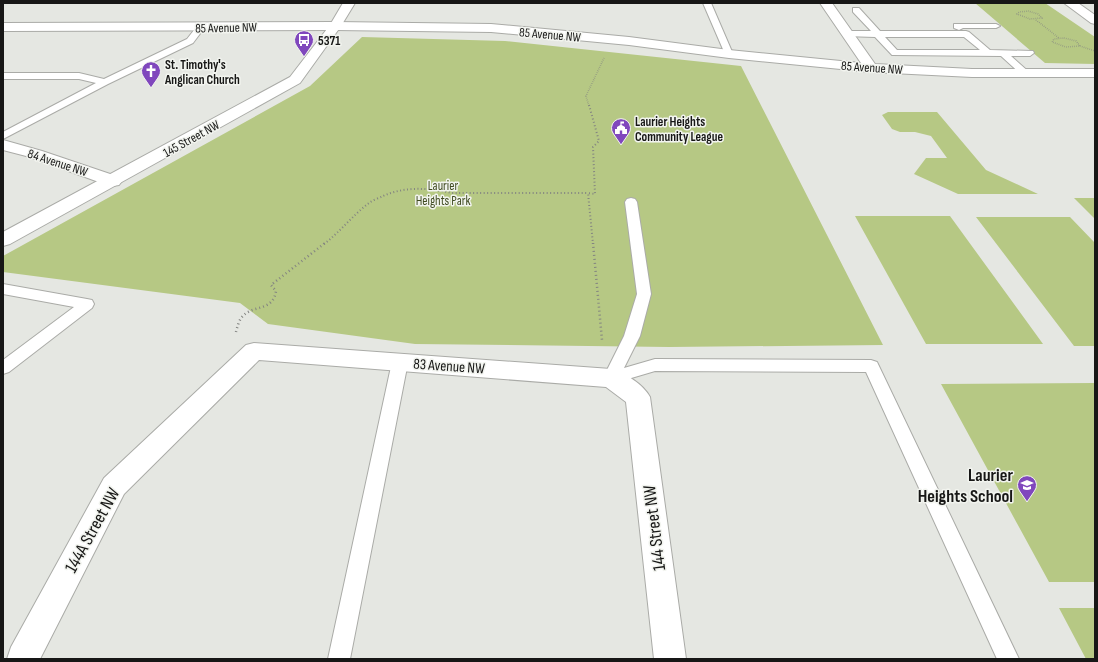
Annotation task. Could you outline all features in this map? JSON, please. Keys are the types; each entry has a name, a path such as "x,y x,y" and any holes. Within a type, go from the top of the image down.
{"street":[{"name":"145 Street NW","path":"3,240 295,80 335,26 349,3"},
{"path":"826,3 871,68"},
{"path":"1070,3 1095,20"},
{"name":"85 Avenue NW","path":"3,27 335,26 491,28 629,41 729,54 871,68 972,73 1095,73"},
{"name":"84 Avenue NW","path":"3,146 36,154 113,181"},
{"name":"83 Avenue NW","path":"245,342 400,362 610,378 638,397"},
{"name":"144A Street NW","path":"23,659 114,486 245,342"},
{"name":"144 Street NW","path":"638,397 670,659"}],"lane":[{"path":"707,3 729,54"},
{"path":"856,10 894,53 1030,53"},
{"path":"988,53 957,26 996,26"},
{"path":"3,136 105,82 190,41 201,27"},
{"path":"847,34 966,34"},
{"path":"1004,54 1025,73"},
{"path":"3,76 79,76 105,82"},
{"path":"610,378 632,336 644,294 631,202"},
{"path":"3,289 87,304 3,368"},
{"path":"339,659 400,362"},
{"path":"610,378 655,365 871,366 1008,659"}],"path":[{"path":"1036,20 1042,18 1042,16 1028,11 1017,13 1019,16 1024,18 1036,20 1060,38"},
{"path":"1080,46 1078,48 1067,48 1052,42 1054,39 1060,38 1076,41 1080,46 1095,52"},
{"path":"245,342 241,317 253,309 268,305 276,298 276,291 272,285 337,234 370,202 395,191 412,188 434,189 452,193 588,193"}],"green space":[{"path":"975,3 1045,3 1095,37 1095,64 1045,63"},
{"name":"Laurier Heights Park","path":"362,37 505,41 741,66 883,345 669,347 415,344 268,324 240,303 3,272 3,256 310,86"},
{"path":"888,112 937,112 986,170 1038,194 958,194 914,174 926,158 947,158 931,136 915,132 900,132 892,129 882,115"},
{"path":"1074,198 1095,198 1095,219"},
{"path":"855,216 950,216 1043,344 926,344"},
{"path":"976,217 1070,217 1095,243 1095,346 1074,346"},
{"path":"1095,383 1095,582 1049,582 941,384"},
{"path":"1059,608 1095,608 1095,659 1086,659"}],"place":[{"name":"5371","path":"304,57"},
{"name":"St. Timothy's Anglican Church","path":"151,88"},
{"name":"Laurier Heights Community League","path":"621,145"},
{"name":"Laurier Heights School","path":"1027,502"}]}
